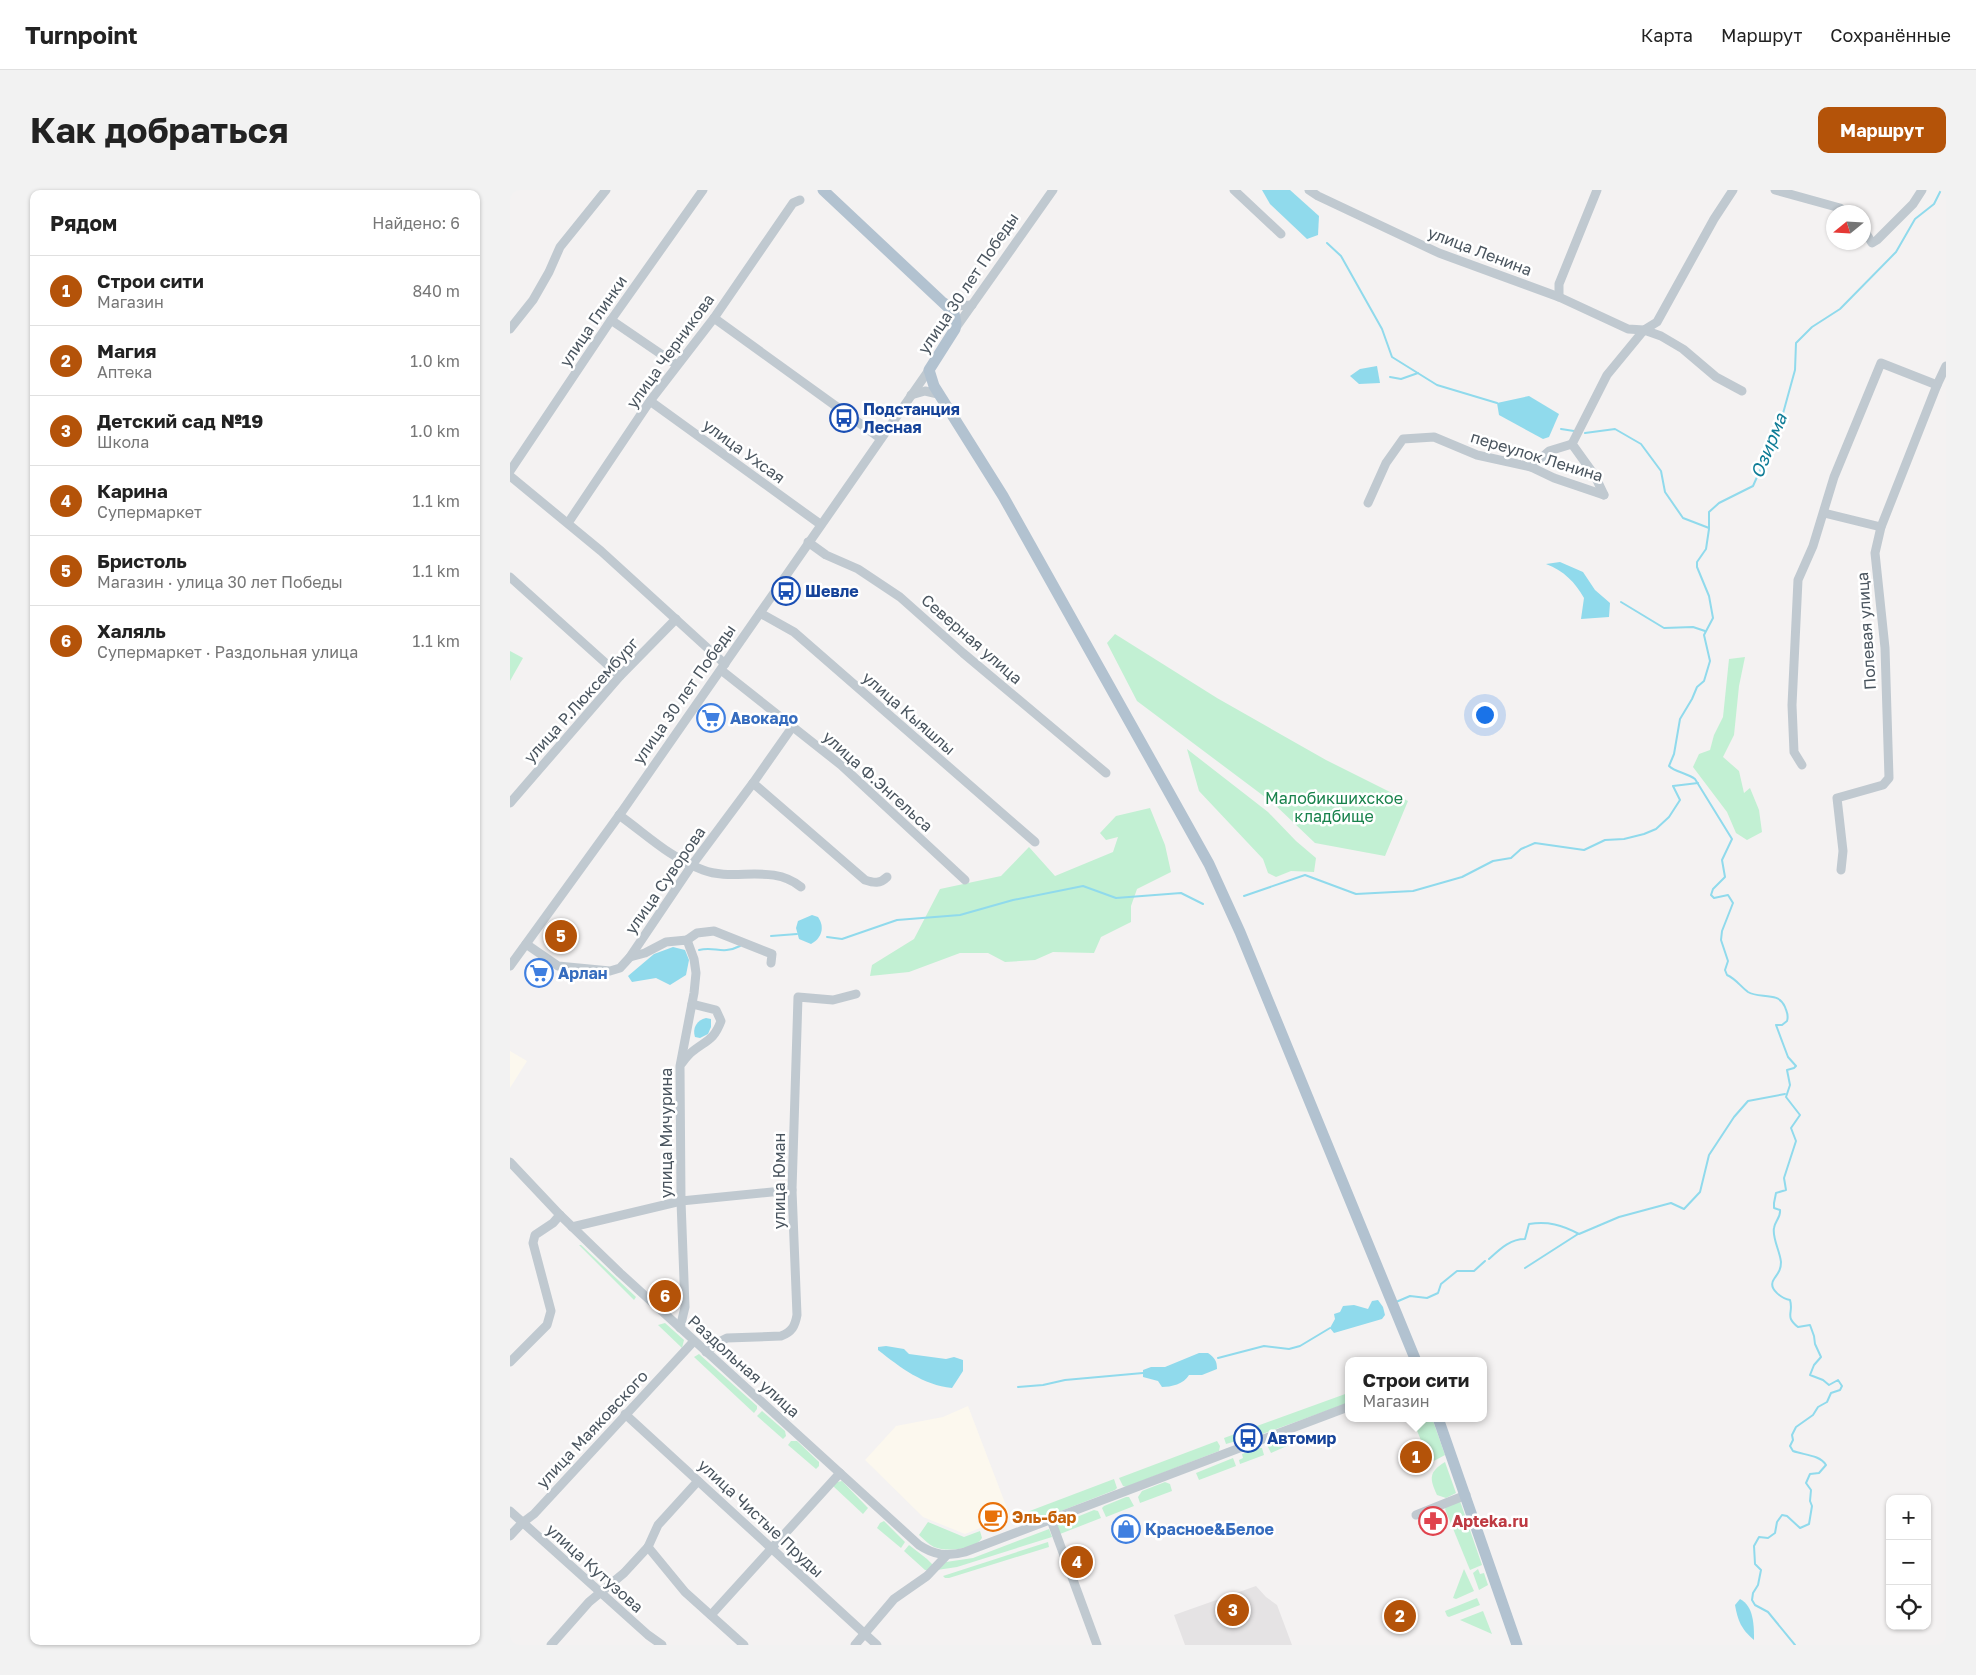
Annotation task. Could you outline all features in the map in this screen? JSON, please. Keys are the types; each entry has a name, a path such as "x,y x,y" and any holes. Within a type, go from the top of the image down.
{"main road":[{"path":"823,190 954,313 955,329"},
{"name":"улица 30 лет Победы","path":"929,370 955,329"},
{"path":"929,370 938,394 1003,496 1209,864 1240,932 1413,1357"},
{"path":"1439,1422 1517,1645"}],"street":[{"path":"510,328 533,300 549,272 560,247 606,190"},
{"name":"улица Глинки","path":"511,477 611,320 703,190"},
{"name":"улица 30 лет Победы","path":"955,329 1053,190"},
{"path":"1234,190 1281,234"},
{"name":"улица Ленина","path":"1309,190 1439,253 1559,297 1628,329 1644,330 1660,336 1683,348 1716,377 1742,391"},
{"path":"1559,297 1559,284 1597,190"},
{"path":"1644,330 1657,322 1714,219 1733,190"},
{"path":"1775,190 1829,205"},
{"path":"1871,241 1872,243 1877,240 1913,204 1922,190"},
{"name":"улица Черникова","path":"568,523 650,402 714,318 793,204 800,200"},
{"path":"943,302 955,306 972,304"},
{"path":"714,318 880,438"},
{"path":"611,320 677,365"},
{"name":"переулок Ленина","path":"1368,503 1386,463 1403,439 1434,438 1478,455 1531,467 1554,478 1604,495 1595,476 1572,444 1607,375 1644,330"},
{"path":"1802,765 1794,752 1792,704 1798,580 1813,546 1834,477 1881,363 1937,385"},
{"name":"Полевая улица","path":"1841,870 1843,851 1837,798 1883,785 1887,782 1888,778 1885,648 1875,553 1881,527 1946,366"},
{"name":"улица 30 лет Победы","path":"510,966 619,815 929,370"},
{"path":"911,396 925,391 938,394"},
{"name":"улица Ухсая","path":"650,402 820,524"},
{"path":"1531,467 1550,450 1572,444"},
{"name":"улица Ф.Энгельса","path":"511,477 568,523 676,619 723,667 841,765 965,880"},
{"path":"1824,513 1881,527"},
{"name":"Северная улица","path":"808,542 830,557 854,566 900,597 1106,773"},
{"path":"510,577 620,676"},
{"name":"улица Кыяшлы","path":"760,613 794,632 1035,842"},
{"name":"улица Р.Люксембург","path":"510,803 620,676 676,619"},
{"name":"улица Суворова","path":"526,944 558,966 610,971 620,968 630,957 692,865 793,726"},
{"path":"753,783 865,880 872,883 879,882 887,877"},
{"path":"619,815 647,835 665,851 705,871 718,873 759,873 793,880 801,887"},
{"path":"630,957 666,942 687,940 697,933 714,931 772,954 771,963"},
{"name":"улица Мичурина","path":"680,1328 684,1307 680,1066 696,973 694,959 687,940"},
{"path":"510,949 518,956"},
{"name":"улица Юман","path":"706,1352 727,1338 781,1336 788,1334 796,1323 792,1190 798,997 833,1000 856,994"},
{"path":"680,1066 692,1051 702,1046 716,1034 721,1021 716,1010 692,1004"},
{"name":"Раздольная улица","path":"510,1162 572,1227 918,1545 936,1554 946,1556"},
{"path":"572,1227 681,1201 792,1190"},
{"path":"510,1362 547,1325 551,1311 533,1243 535,1235 553,1223 560,1215"},
{"name":"улица Маяковского","path":"510,1536 534,1514 694,1341"},
{"path":"855,1645 894,1599 927,1576 946,1556 965,1552 1052,1520 1345,1408"},
{"name":"улица Чистые Пруды","path":"625,1414 876,1645"},
{"path":"711,1615 840,1473"},
{"path":"551,1645 589,1602 624,1572 648,1547 658,1525 698,1481"},
{"path":"1416,1515 1466,1495"},
{"name":"улица Кутузова","path":"510,1511 662,1645"},
{"path":"1052,1520 1097,1645"},
{"path":"648,1547 685,1592 744,1645"}],"shaded area":[{"path":"510,1051 527,1061 510,1088"},
{"path":"968,1406 1010,1516 965,1534 923,1517 865,1460 896,1426 943,1417"},
{"path":"1256,1586 1277,1605 1292,1645 1185,1645 1174,1615"}],"green space":[{"name":"Малобикшихское кладбище","path":"1115,634 1217,698 1326,760 1408,801 1385,856 1315,843 1273,803 1137,701 1107,643"},
{"path":"510,651 523,658 510,681"},
{"path":"1745,657 1739,686 1734,735 1723,757 1739,771 1744,793 1750,788 1759,810 1762,832 1747,840 1736,833 1727,812 1693,767 1699,754 1710,750 1714,735 1723,717 1729,659"},
{"path":"1187,749 1268,812 1296,841 1316,858 1314,872 1291,871 1276,877 1268,873 1263,859 1199,791"},
{"path":"1150,808 1165,845 1171,872 1137,889 1131,906 1131,922 1101,937 1094,953 1053,952 1035,960 1005,962 988,953 960,953 909,972 870,976 872,965 914,939 940,889 1001,876 1029,847 1055,876 1113,852 1118,837 1106,840 1100,833 1116,816"},
{"path":"579,1245 636,1297 634,1300"},
{"path":"665,1323 684,1340 682,1348 658,1325"},
{"path":"699,1354 757,1406 754,1413 694,1357"},
{"path":"1345,1394 1345,1404 1254,1437 1247,1435 1243,1439 1226,1444 1224,1438"},
{"path":"762,1411 785,1431 786,1436 783,1439 757,1416"},
{"path":"1414,1422 1433,1422 1445,1455 1430,1463"},
{"path":"1292,1433 1296,1435 1298,1441 1271,1453 1267,1445 1269,1441"},
{"path":"791,1441 797,1441 819,1462 819,1466 816,1469 788,1445"},
{"path":"1217,1441 1220,1446 1219,1451 1126,1487 1123,1486 1119,1478"},
{"path":"1262,1448 1264,1455 1240,1464 1239,1460 1243,1458 1242,1454"},
{"path":"1233,1458 1236,1466 1199,1480 1196,1473"},
{"path":"1445,1462 1456,1493 1446,1498 1437,1495 1432,1480 1433,1472"},
{"path":"1114,1479 1117,1488 1115,1490 1035,1521 1031,1520 1027,1512"},
{"path":"842,1481 868,1508 863,1514 833,1486 837,1482"},
{"path":"1165,1482 1170,1484 1172,1491 1140,1503 1138,1497 1142,1491"},
{"path":"1129,1497 1134,1506 1106,1517 1102,1508 1104,1506"},
{"path":"1460,1501 1482,1565 1470,1570 1445,1509 1447,1505"},
{"path":"1094,1510 1098,1511 1101,1518 1060,1534 1057,1525"},
{"path":"884,1521 905,1542 901,1548 877,1528"},
{"path":"928,1522 964,1537 980,1531 982,1538 973,1545 960,1549 939,1549 919,1535"},
{"path":"1049,1529 1052,1537 957,1567 937,1570 946,1562 973,1558"},
{"path":"1048,1542 1049,1547 949,1578 943,1576"},
{"path":"909,1545 933,1565 928,1570 925,1570 904,1551"},
{"path":"1464,1569 1474,1591 1456,1599 1453,1598"},
{"path":"1478,1569 1480,1574 1484,1573 1488,1585 1479,1590 1473,1573"},
{"path":"1477,1598 1480,1605 1449,1617 1447,1616 1445,1611"},
{"path":"1483,1611 1492,1634 1460,1620"}],"water":[{"path":"1262,190 1290,190 1319,216 1318,235 1307,239 1270,204"},
{"path":"1377,366 1380,383 1359,384 1350,376 1360,369"},
{"path":"1529,396 1559,414 1549,437 1543,439 1499,415 1497,403"},
{"path":"1560,562 1583,572 1595,590 1610,603 1609,617 1581,619 1584,598 1581,592 1564,574 1546,564"},
{"path":"812,915 818,917 822,928 818,939 811,944 799,939 796,928 798,921"},
{"path":"673,947 685,950 689,960 686,975 670,985 656,978 632,982 628,976 654,954"},
{"path":"706,1018 711,1019 711,1027 708,1034 700,1038 695,1037 696,1025"},
{"path":"1378,1300 1383,1307 1385,1315 1382,1319 1334,1333 1330,1328 1335,1319 1334,1314 1340,1312 1343,1306 1354,1305 1368,1309 1372,1301"},
{"path":"886,1346 904,1349 909,1354 946,1359 954,1357 963,1360 963,1371 952,1388 931,1383 913,1375 878,1350 878,1347"},
{"path":"1199,1353 1208,1353 1212,1356 1216,1362 1217,1369 1202,1375 1189,1375 1181,1383 1166,1387 1162,1387 1158,1381 1143,1377 1143,1370 1151,1367 1165,1367"},
{"path":"1740,1599 1745,1602 1751,1611 1754,1640 1743,1628 1739,1620 1735,1605"}],"waterway":[{"name":"Озирма","path":"1795,1645 1768,1612 1755,1605 1752,1600 1761,1570 1755,1564 1754,1546 1759,1537 1768,1538 1775,1533 1777,1522 1782,1515 1787,1516 1800,1528 1809,1524 1812,1506 1810,1501 1811,1490 1806,1483 1810,1474 1819,1473 1826,1465 1816,1457 1793,1451 1790,1446 1793,1440 1792,1435 1796,1427 1813,1415 1818,1407 1827,1402 1831,1393 1840,1390 1842,1386 1838,1380 1829,1385 1823,1380 1810,1375 1814,1365 1821,1357 1810,1325 1798,1327 1791,1320 1790,1300 1780,1296 1774,1290 1772,1283 1780,1269 1781,1262 1774,1232 1780,1210 1774,1208 1774,1203 1776,1193 1786,1190 1784,1178 1796,1141 1791,1128 1800,1115 1786,1097 1790,1085 1787,1070 1796,1066 1788,1057 1776,1025 1782,1025 1787,1021 1788,1014 1782,1002 1778,999 1748,992 1727,975 1725,970 1728,961 1721,940 1722,931 1733,903 1728,895 1714,898 1711,895 1713,889 1725,877 1722,860 1732,839 1695,779 1669,766 1674,754 1680,719 1697,687 1704,681 1710,661 1704,635 1713,618 1709,596 1697,567 1697,562 1706,549 1709,512 1719,503 1753,486 1779,428 1795,370 1796,343 1812,327 1840,309 1896,252 1915,219 1934,204 1941,190"},
{"path":"1327,243 1341,256 1382,329 1392,357 1437,385 1497,403"},
{"path":"1390,377 1401,379 1418,373"},
{"path":"1561,429 1574,431"},
{"path":"1585,433 1615,429 1641,444 1661,471 1665,492 1683,518 1709,528"},
{"path":"1621,602 1664,628 1693,627 1705,631"},
{"path":"1244,896 1305,875 1356,894 1413,891 1462,877 1493,861 1511,858 1521,849 1535,843 1584,850 1605,840 1624,839 1656,829 1669,817 1680,800 1673,786 1698,783"},
{"path":"827,937 842,939 897,920 960,915 1013,900 1083,886 1116,898 1181,893 1203,904"},
{"path":"771,936 797,934"},
{"path":"699,950 728,950 740,946"},
{"path":"1489,1259 1501,1248 1520,1239 1525,1239 1529,1224 1555,1224 1579,1234 1619,1217 1671,1203 1684,1209 1700,1192 1709,1155 1734,1117 1748,1101 1785,1094"},
{"path":"1525,1268 1578,1234"},
{"path":"1396,1302 1410,1296 1427,1298 1438,1293 1441,1284 1457,1271 1474,1271 1485,1261"},
{"path":"1218,1358 1264,1346 1289,1349 1300,1346 1330,1328"},
{"path":"1018,1387 1043,1385 1065,1380 1143,1373"}],"place":[{"name":"Подстанция Лесная","path":"844,418"},
{"name":"Шевле","path":"786,591"},
{"name":"Авокадо","path":"711,718"},
{"name":"Бристоль","path":"561,936"},
{"name":"Арлан","path":"539,973"},
{"name":"Халяль","path":"665,1296"},
{"name":"Автомир","path":"1248,1438"},
{"name":"Строи сити","path":"1416,1457"},
{"name":"Эль-бар","path":"993,1517"},
{"name":"Apteka.ru","path":"1433,1521"},
{"name":"Красное&Белое","path":"1126,1529"},
{"name":"Карина","path":"1077,1562"},
{"name":"Детский сад №19","path":"1233,1610"},
{"name":"Магия","path":"1400,1616"}]}
